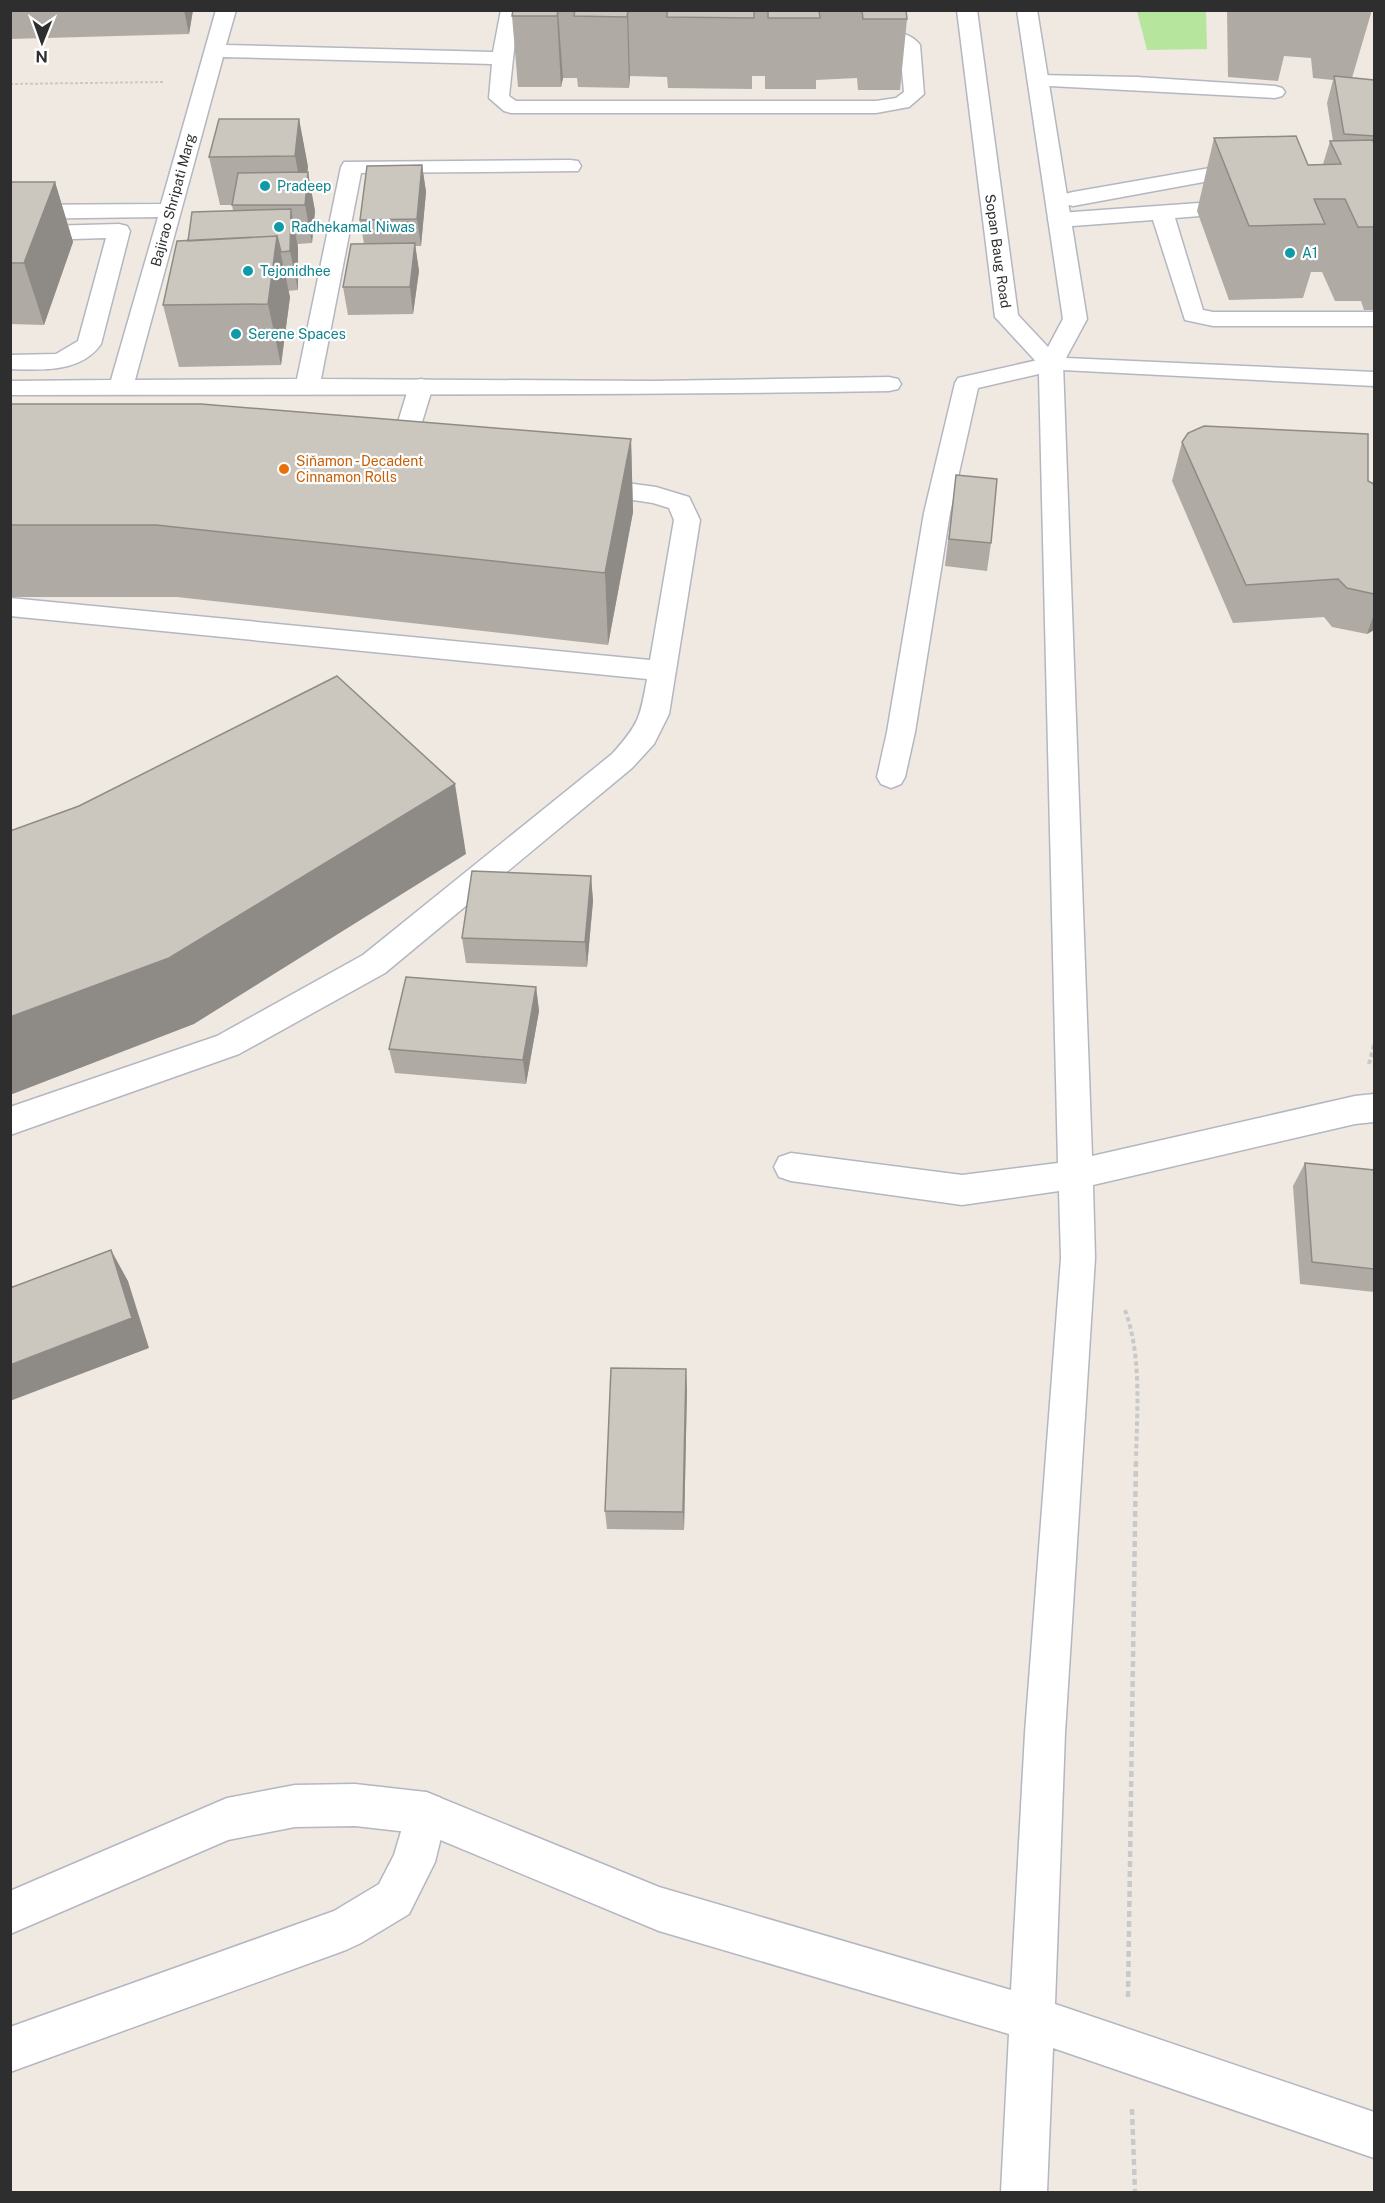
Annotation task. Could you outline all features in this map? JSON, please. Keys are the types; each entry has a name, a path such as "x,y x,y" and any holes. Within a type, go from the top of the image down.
{"street":[{"name":"Bajirao Shripati Marg","path":"121,389 226,10"},
{"path":"511,10 505,34 499,98 511,107 876,107 902,103 914,94 910,45 897,38 878,34 843,34"},
{"name":"Sopan Baug Road","path":"967,10 1007,317 1051,364"},
{"path":"1024,2193 1045,1733 1078,1258 1051,364 1075,319 1027,10"},
{"path":"505,34 575,34"},
{"path":"214,51 502,58"},
{"path":"1038,81 1137,83 1275,92"},
{"path":"1058,211 1254,165"},
{"path":"307,387 352,167 570,166"},
{"path":"1058,211 1162,212 1263,205"},
{"path":"10,213 170,210"},
{"path":"1162,212 1193,315 1213,319 1374,319"},
{"path":"10,234 119,231 89,344 77,356 58,363 10,362"},
{"path":"891,777 901,732 937,513 967,382 1051,364 1374,379"},
{"path":"10,388 421,386 654,388 888,384"},
{"path":"421,386 403,445 412,458 446,468"},
{"path":"10,1121 228,1045 374,964 622,761 644,737 655,714 687,520 680,503 656,495 563,483"},
{"path":"10,607 662,670"},
{"path":"791,1167 962,1190 1074,1175 1355,1110 1374,1108"},
{"path":"10,1913 227,1819 295,1806 355,1805 426,1813 659,1909 1031,2018 1374,2135"},
{"path":"10,2050 346,1928 394,1899 414,1862 426,1813"}],"path":[{"path":"10,84 206,82"},
{"path":"1078,1258 1100,1272 1119,1291 1132,1329 1137,1391 1128,2000 1135,2193"}],"green space":[{"path":"1137,11 1206,11 1207,49 1147,50"}],"building":[{"path":"513,10 558,10 557,16 512,16"},
{"path":"575,10 628,10 627,17 574,16"},
{"path":"667,10 754,10 754,18 667,17"},
{"path":"768,10 819,10 820,18 768,18"},
{"path":"862,10 906,10 907,19 863,19"},
{"path":"1334,76 1374,80 1374,136 1344,134"},
{"path":"219,119 299,119 295,156 209,157"},
{"path":"1296,136 1308,165 1341,164 1330,141 1373,140 1374,227 1358,227 1345,199 1314,199 1325,224 1249,226 1214,138"},
{"path":"422,165 417,219 360,220 367,166"},
{"name":"Pradeep","path":"308,172 305,205 232,205 238,173"},
{"path":"10,182 55,182 24,263 10,263"},
{"path":"291,209 290,251 281,252 277,236 188,241 192,212"},
{"path":"277,236 268,304 163,305 177,241"},
{"path":"415,243 410,287 343,287 351,244"},
{"path":"10,404 201,404 631,439 605,573 156,525 10,525"},
{"path":"1204,426 1368,434 1368,481 1374,484 1374,594 1347,588 1338,579 1246,585 1182,442 1188,433"},
{"path":"956,475 997,479 991,543 949,539"},
{"path":"337,676 455,784 169,958 10,1017 10,831 79,806"},
{"path":"472,871 591,876 585,942 462,938"},
{"path":"406,977 536,987 523,1060 389,1049"},
{"path":"1305,1163 1374,1170 1374,1269 1312,1262"},
{"path":"111,1250 132,1318 10,1365 10,1288"},
{"path":"611,1368 686,1369 683,1512 605,1511"}],"place":[{"name":"Pradeep","path":"265,186"},
{"name":"Radhekamal Niwas","path":"279,227"},
{"name":"A1","path":"1290,253"},
{"name":"Tejonidhee","path":"248,271"},
{"name":"Serene Spaces","path":"236,334"},
{"name":"Siňamon - Decadent Cinnamon Rolls","path":"284,469"}]}
